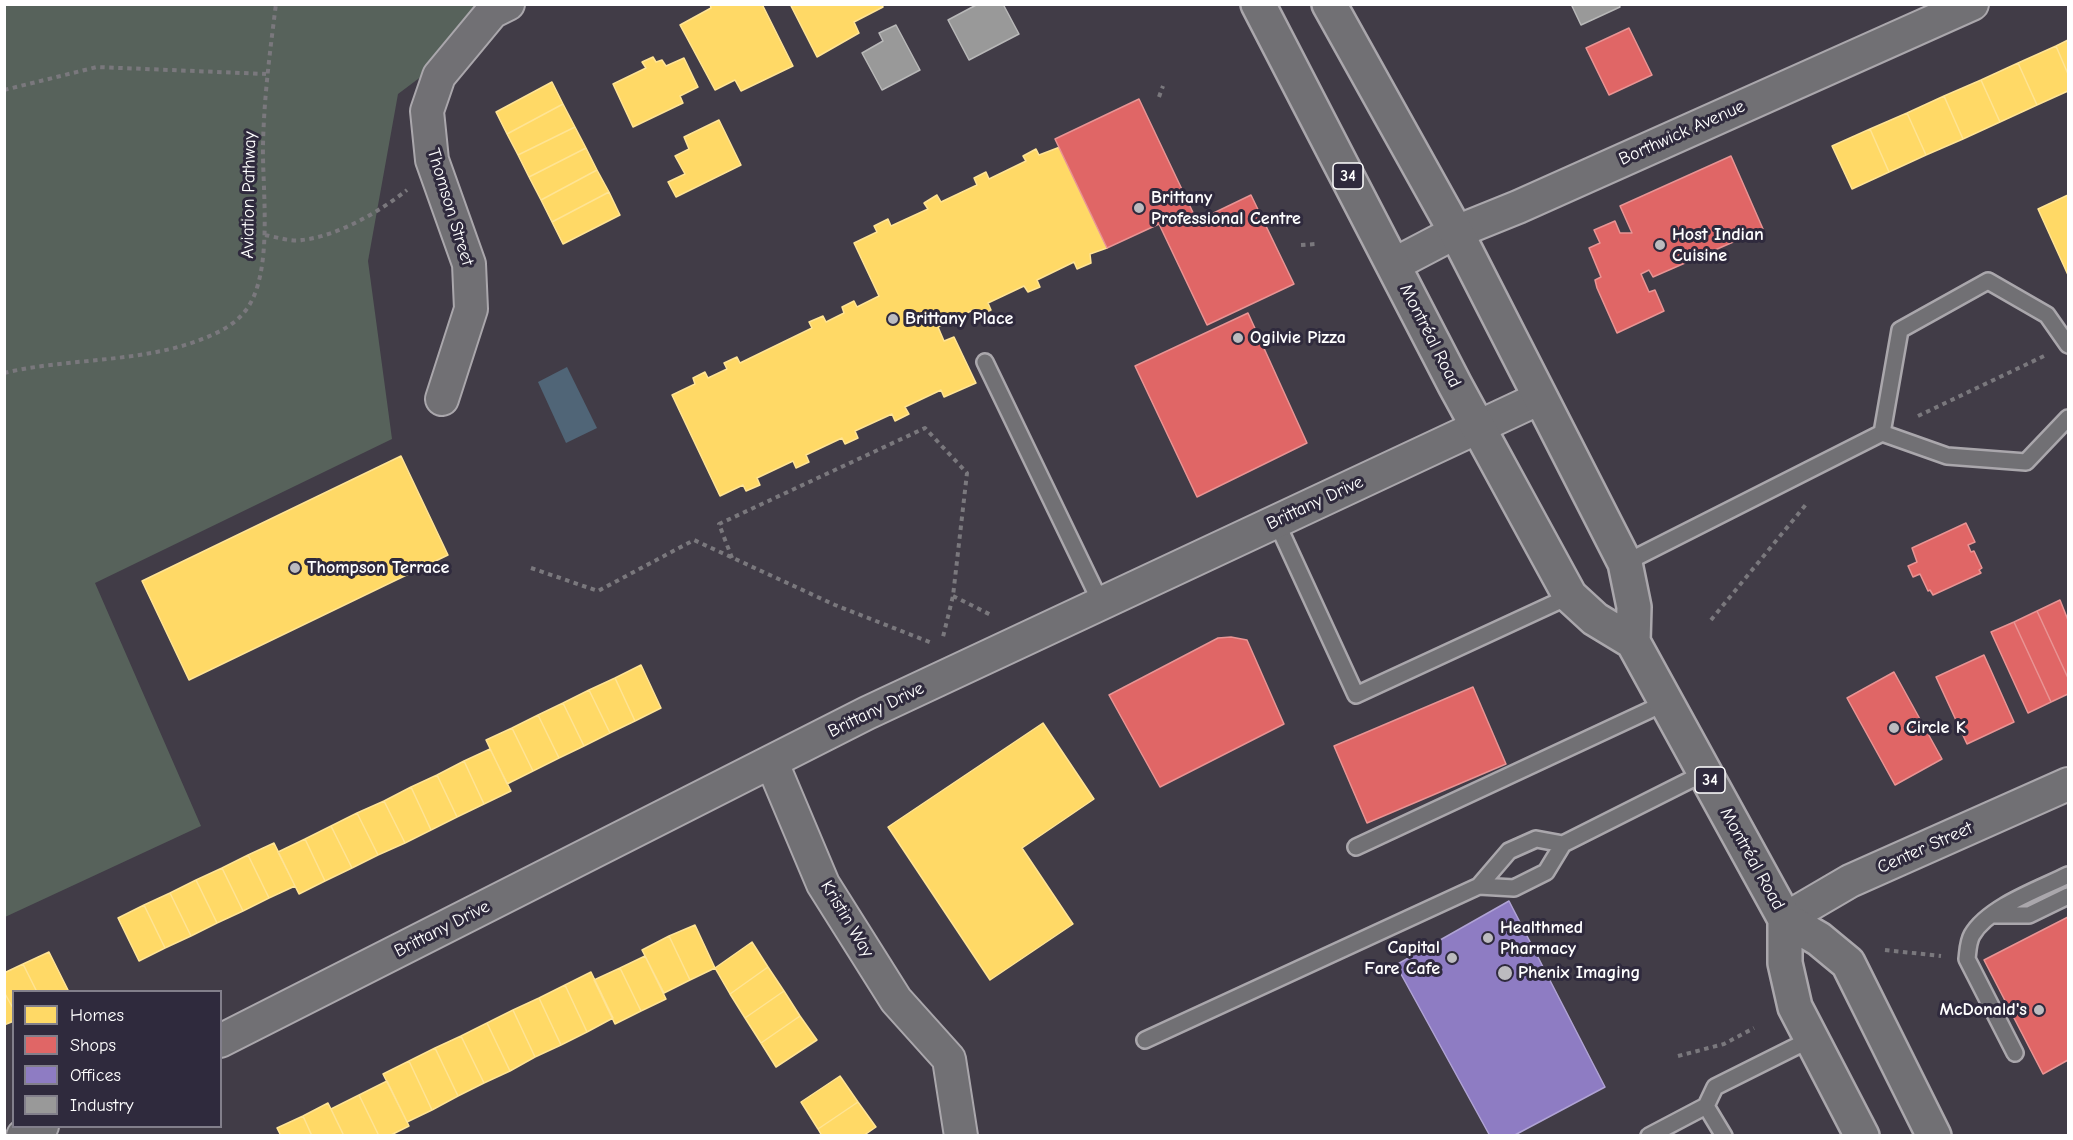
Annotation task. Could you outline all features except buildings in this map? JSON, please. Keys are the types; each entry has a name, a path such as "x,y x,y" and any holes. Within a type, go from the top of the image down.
{"main road":[{"name":"Montréal Road","path":"1258,4 1570,596 1595,619 1633,642 1785,919 1785,963 1795,1007 1862,1136"},
{"path":"1329,4 1456,232 1625,563 1634,607 1633,642"},
{"name":"Montréal Road","path":"1785,919 1818,939 1848,963 1935,1136"}],"street":[{"name":"Thomson Street","path":"442,399 471,309 469,264 432,160 427,111 439,76 492,12 508,4"},
{"name":"Borthwick Avenue","path":"1394,264 1456,232 1528,203 1972,4"},
{"name":"Brittany Drive","path":"222,1040 867,713 1540,398"},
{"name":"Kristin Way","path":"772,763 823,884 896,1000 949,1059 961,1136"},
{"name":"Center Street","path":"1785,919 1850,881 2068,784"},
{"path":"23,1136 38,1128"}],"lane":[{"path":"1882,433 1900,330 1988,280 2047,315 2068,344"},
{"path":"985,362 1101,603"},
{"path":"1625,563 1882,433 1947,456 2026,462 2068,418"},
{"path":"1276,520 1356,695 1570,596"},
{"path":"1356,847 1667,702"},
{"path":"1479,886 1514,888 1546,872 1563,844 1706,772"},
{"path":"1145,1040 1479,886 1509,851 1536,839 1563,844"},
{"path":"2015,1053 1967,959 1972,934 1994,915 2068,875"},
{"path":"1994,915 2030,915 2068,896"},
{"path":"1649,1136 1706,1106 1715,1087 1811,1040"},
{"path":"1706,1106 1724,1136"}],"path":[{"name":"Aviation Pathway","path":"4,373 37,365 125,356 195,342 234,324 248,309 260,271 265,235 263,147 266,74 276,4"},
{"path":"4,90 97,67 266,74"},
{"path":"1159,97 1162,86"},
{"path":"265,235 299,241 329,233 377,211 406,190 432,160"},
{"path":"1301,245 1316,244"},
{"path":"1882,433 2068,344"},
{"path":"531,568 598,591 694,540 732,558 835,605 941,647 953,596 967,473 925,428 719,524 732,558"},
{"path":"1711,620 1815,494 1825,463"},
{"path":"953,596 996,617"},
{"path":"1886,950 1967,959"},
{"path":"1678,1056 1724,1044 1754,1028"}],"shaded area":[{"path":"4,5 493,5 446,58 398,94 368,261 392,439 95,583 201,826 5,917"}],"water":[{"path":"567,367 597,428 566,443 538,382"}],"place":[{"name":"Brittany Professional Centre","path":"1139,208"},
{"name":"Host Indian Cuisine","path":"1660,245"},
{"name":"Brittany Place","path":"893,319"},
{"name":"Ogilvie Pizza","path":"1238,338"},
{"name":"Thompson Terrace","path":"295,568"},
{"name":"Circle K","path":"1894,728"},
{"name":"Healthmed Pharmacy","path":"1488,938"},
{"name":"Capital Fare Cafe","path":"1452,958"},
{"name":"Phenix Imaging","path":"1505,973"},
{"name":"McDonald's","path":"2039,1010"}]}
